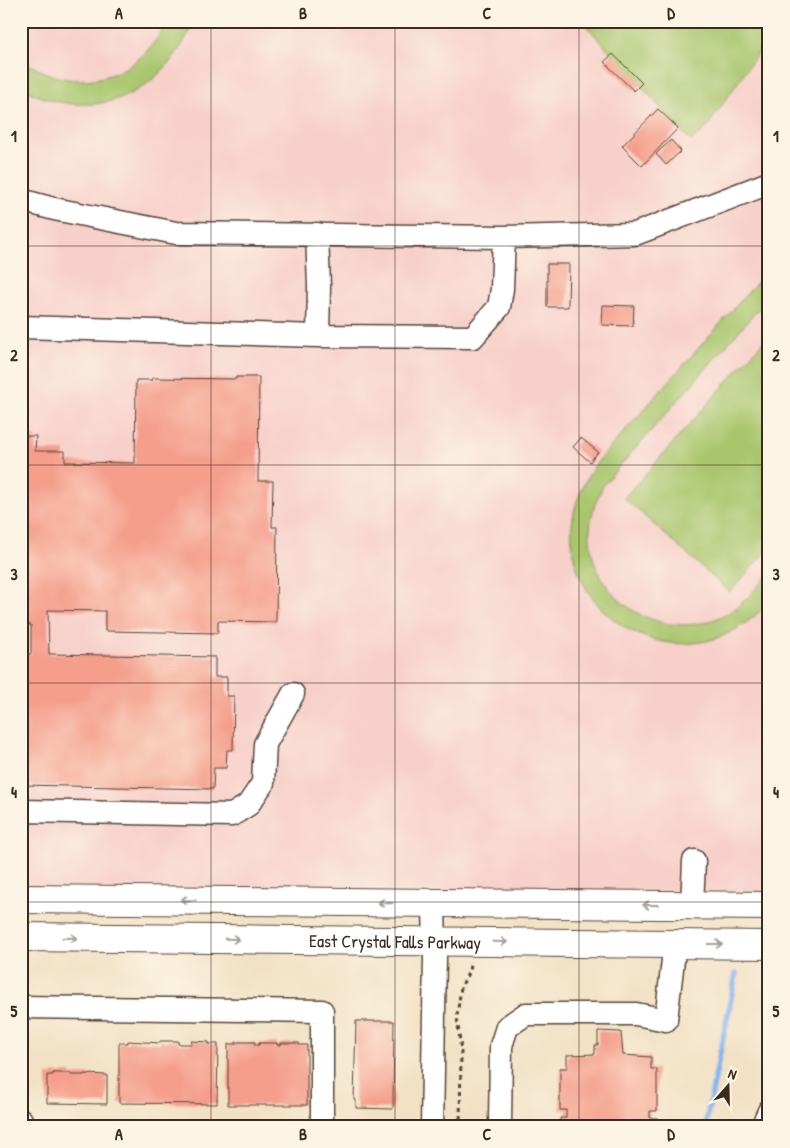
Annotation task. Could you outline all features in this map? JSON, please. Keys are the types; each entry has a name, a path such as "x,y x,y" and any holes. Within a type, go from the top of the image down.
{"main road":[{"path":"21,899 769,906"},
{"name":"East Crystal Falls Parkway","path":"21,937 769,945"}],"street":[{"path":"21,200 54,209 176,233 504,237 635,234 769,183"},
{"path":"317,234 318,336"},
{"path":"21,327 318,336 473,337 499,307 502,289 504,237"},
{"path":"21,811 232,815 248,804 263,783 265,744 293,694"},
{"path":"692,906 694,862"},
{"path":"432,1127 434,903"},
{"path":"500,1127 501,1046 507,1027 526,1014 636,1014 666,1020 673,944"},
{"path":"21,1008 322,1011 322,1127"},
{"path":"762,1127 769,1111"},
{"path":"21,1120 23,1127"}],"path":[{"path":"460,1127 460,1051 457,1017 461,986 469,971 472,957"}],"shaded area":[{"path":"21,21 769,21 769,891 21,890"}],"green space":[{"path":"167,21 194,21 181,47 164,68 145,85 123,97 100,103 74,104 48,99 21,88 21,58 41,71 62,78 83,80 103,77 123,69 140,57 155,41"},
{"path":"582,21 768,21 758,53 707,127 691,141"},
{"path":"769,269 769,297 604,484 593,510 590,538 594,562 605,583 620,600 638,613 660,622 682,625 706,622 728,613 750,595 769,574 769,602 730,633 688,644 648,638 612,618 586,588 573,550 576,506 599,460"},
{"path":"769,335 769,548 730,592 624,498"}],"building":[{"path":"613,54 642,83 634,91 604,62"},
{"path":"658,109 678,128 642,166 622,146"},
{"path":"671,140 681,151 666,165 656,154"},
{"path":"547,264 569,264 568,307 547,307"},
{"path":"603,305 634,306 633,326 602,325"},
{"path":"236,377 259,377 258,481 273,481 272,527 277,527 276,622 218,621 218,633 105,631 105,611 48,610 49,654 215,657 215,677 227,677 227,696 234,696 233,750 227,750 226,768 214,768 213,789 21,785 21,654 31,654 31,625 21,624 21,436 36,436 35,451 65,451 65,462 135,463 136,380 152,380 152,378 236,379"},
{"path":"581,438 598,452 590,462 573,447"},
{"path":"356,1021 394,1021 393,1109 356,1108 356,1100 354,1100"},
{"path":"598,1031 621,1032 623,1055 651,1057 651,1069 657,1069 657,1111 650,1111 650,1118 657,1118 657,1127 560,1127 560,1118 566,1118 566,1110 560,1110 560,1068 567,1068 567,1055 595,1054 595,1045 598,1045"},
{"path":"128,1041 160,1043 160,1041 178,1041 178,1044 192,1044 191,1041 218,1044 217,1104 119,1103 119,1043 128,1043"},
{"path":"236,1042 255,1042 255,1045 259,1045 259,1043 277,1043 277,1045 281,1045 281,1043 299,1043 299,1045 307,1045 307,1105 228,1105 228,1044 236,1044"},
{"path":"53,1073 107,1075 107,1104 47,1103 47,1075 53,1075"}],"waterway":[{"path":"766,877 769,868"},
{"path":"705,1127 736,974"}]}
